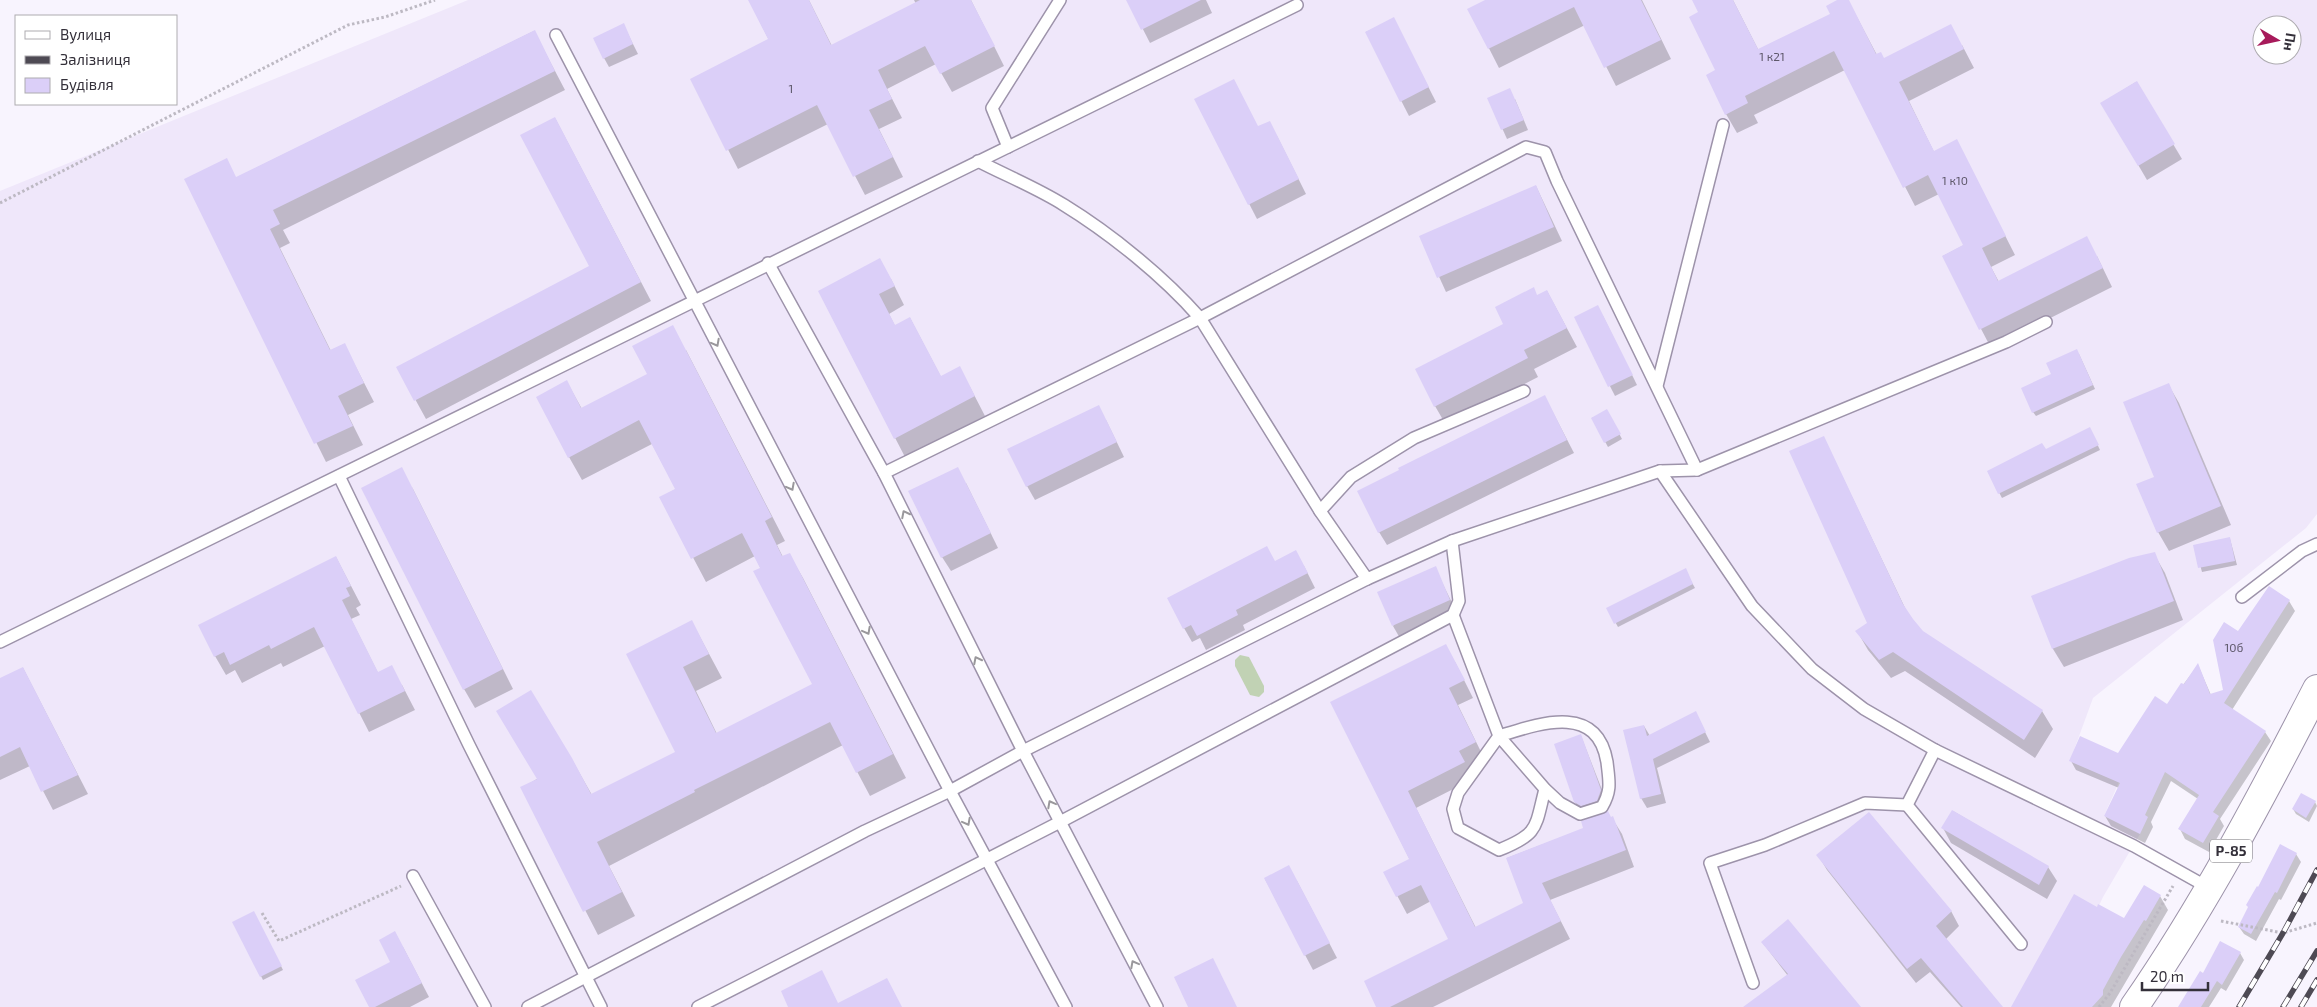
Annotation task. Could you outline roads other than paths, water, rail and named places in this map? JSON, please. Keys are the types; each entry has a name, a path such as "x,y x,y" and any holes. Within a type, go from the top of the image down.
{"main road":[{"name":"Р-85","path":"2134,1007 2199,909 2265,790 2317,689"}],"lane":[{"path":"1008,147 992,108 1060,0"},
{"path":"0,642 1296,4"},
{"path":"556,35 950,791 1066,1007"},
{"path":"1657,386 1724,125"},
{"path":"884,473 1200,318 1526,147 1545,152 1557,181 1697,470"},
{"path":"978,161 1064,205 1125,249 1170,286 1200,318 1320,511 1367,579"},
{"path":"768,263 884,473 1023,751 1157,1007"},
{"path":"528,1007 865,831 950,791 1023,751 1367,579 1452,541 1660,471 1697,470 2006,342 2046,322"},
{"path":"1320,511 1352,477 1414,438 1524,390"},
{"path":"1660,471 1752,606 1812,669 1864,709 1935,750 2179,870 2209,888"},
{"path":"339,476 469,745 601,1007"},
{"path":"698,1007 987,860 1453,615 1459,601 1452,541"},
{"path":"2242,597 2302,550 2317,544"},
{"path":"1453,615 1499,736 1545,789 1560,803 1580,814 1602,807 1610,793 1604,748 1594,734 1573,721 1552,723 1499,736 1458,793 1453,809 1458,828 1499,850 1521,841 1535,830 1545,789"},
{"path":"1907,805 1935,750"},
{"path":"1753,983 1710,863 1765,845 1865,803 1907,805 2021,944"},
{"path":"415,878 485,1007"}],"railway":[{"path":"2239,1007 2283,933 2317,870"},
{"path":"2283,1007 2317,951"},
{"path":"2301,1007 2317,980"}]}
